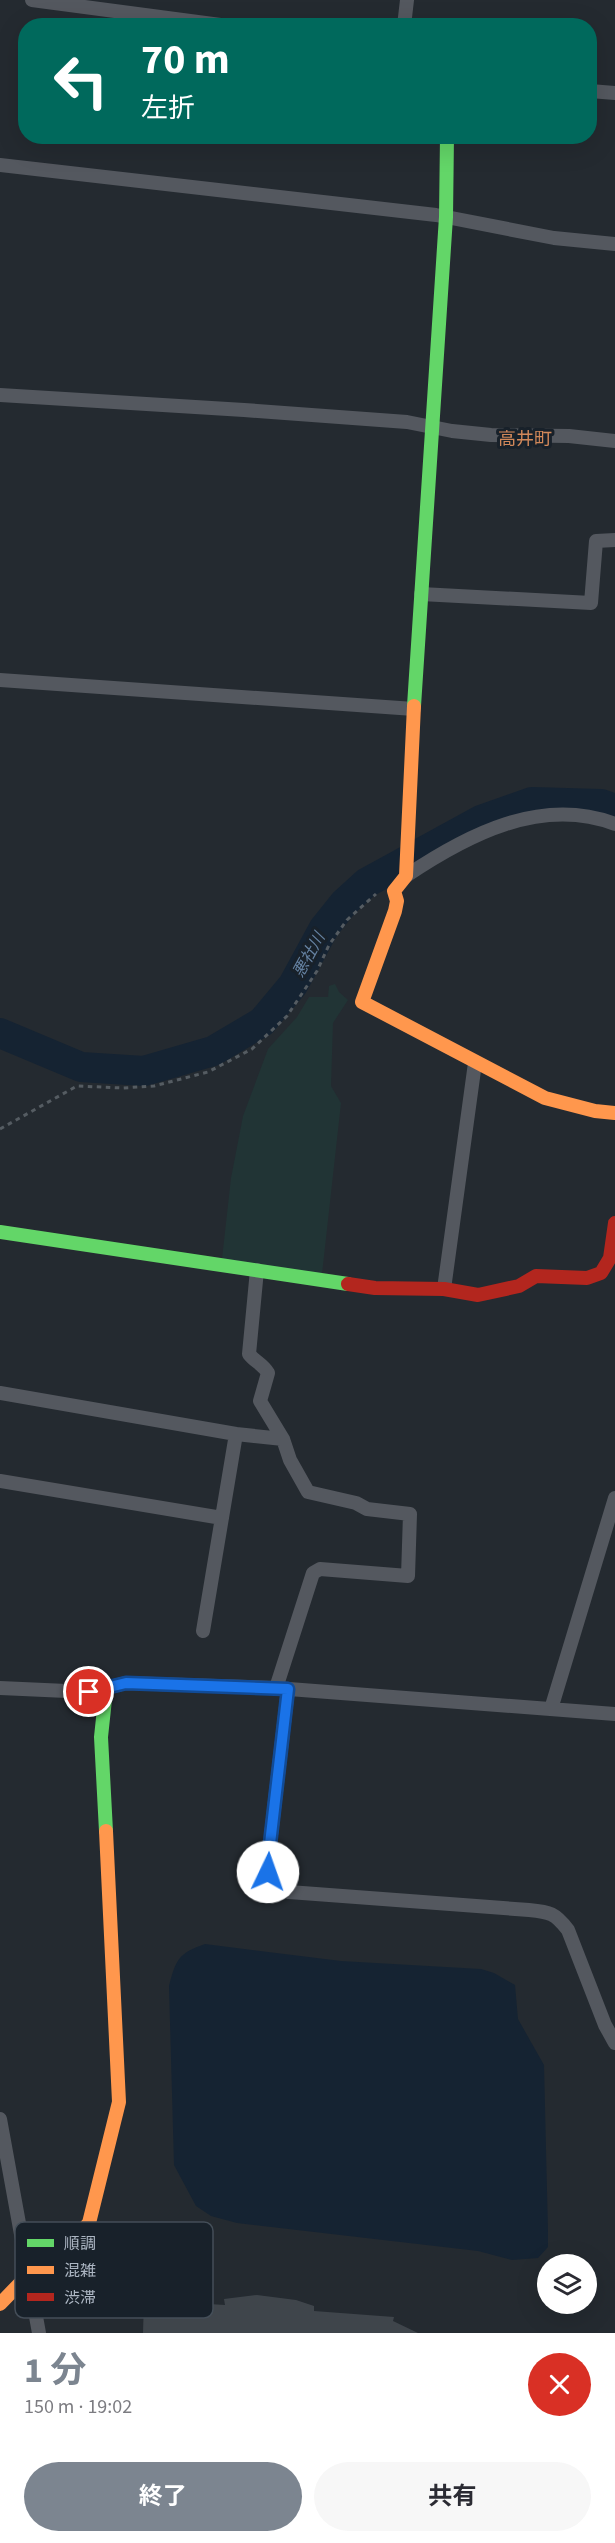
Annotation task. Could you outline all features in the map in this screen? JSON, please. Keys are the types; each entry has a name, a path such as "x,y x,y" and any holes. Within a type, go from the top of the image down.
{"street":[{"path":"32,0 168,18"},
{"path":"405,18 407,0"},
{"path":"597,92 615,93"},
{"path":"407,874 414,709 446,217 447,144"},
{"path":"0,165 446,217 554,237 615,244"},
{"path":"0,395 267,411 407,422 431,428 491,435 569,436 615,441"},
{"path":"421,594 591,603 596,541 615,540"},
{"path":"0,680 414,709"},
{"path":"615,824 567,814 532,816 499,825 460,843 407,874 394,891 397,902 395,911 362,1002 545,1098 595,1111 615,1113"},
{"path":"444,1289 475,1063"},
{"path":"0,1232 375,1288 444,1289 478,1295 519,1286 536,1276 587,1278 601,1273 610,1258 615,1222"},
{"path":"257,1270 249,1354 263,1365 268,1373 260,1401 283,1439 290,1460 308,1492 356,1503 367,1509 411,1514 408,1576 320,1569 313,1573 282,1689 268,1861 268,1872 273,1885 289,1892 529,1910 547,1912 558,1917 568,1930 605,2025 615,2043"},
{"path":"0,1393 236,1434 283,1439"},
{"path":"203,1631 236,1434"},
{"path":"0,1481 222,1518"},
{"path":"551,1709 615,1498"},
{"path":"0,1688 89,1692 126,1683 282,1689 615,1714"},
{"path":"89,2222 118,2102 101,1737 106,1689"},
{"path":"0,2119 20,2222"},
{"path":"0,2304 15,2289"},
{"path":"36,2318 39,2333"}],"path":[{"path":"0,1129 77,1086 123,1088 154,1086 208,1072 252,1049 276,1028 303,995 329,945 347,920 380,890 394,891"}],"shaded area":[{"path":"335,984 339,992 348,1000 333,1023 331,1086 341,1103 322,1274 222,1259 231,1178 243,1116 268,1049 297,1017 309,997 328,997 329,986"}],"water":[{"path":"205,1944 341,1961 481,1969 494,1973 515,1985 518,2019 544,2065 548,2247 542,2254 537,2254 537,2258 512,2260 478,2251 237,2223 211,2216 196,2206 174,2165 169,1986 177,1963 189,1951"}],"building":[{"path":"257,2295 296,2300 314,2306 314,2311 394,2317 393,2321 418,2333 143,2333 143,2318 213,2318 213,2304 225,2305 224,2299"}],"waterway":[{"name":"悪社川","path":"0,1033 81,1067 144,1071 213,1051 262,1022 293,985 324,928 344,903 366,883 481,820 532,802 601,804 615,809"}],"traffic: fast":[{"path":"414,706 446,217 447,144"},
{"path":"0,1232 348,1284"},
{"path":"106,1690 101,1737 106,1831"}],"traffic: slow":[{"path":"414,706 406,876 394,891 397,901 395,911 362,1002 545,1098 595,1111 615,1113"},
{"path":"89,2222 119,2102 106,1831"},
{"path":"0,2304 15,2288"}],"traffic: jam":[{"path":"348,1284 375,1288 444,1289 478,1295 519,1286 536,1276 587,1278 601,1273 610,1258 615,1223"}],"district":[{"name":"高井町","path":"525,439"}],"route":[{"path":"89,1692 126,1683 288,1689 268,1872"}]}
